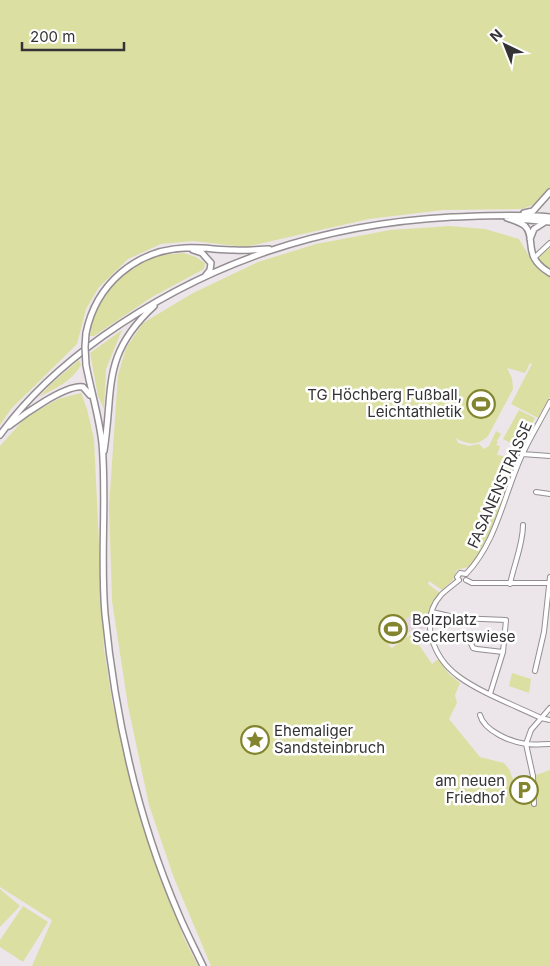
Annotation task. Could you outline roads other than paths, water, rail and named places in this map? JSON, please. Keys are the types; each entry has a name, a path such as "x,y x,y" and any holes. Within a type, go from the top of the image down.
{"main road":[{"path":"1,433 28,400 65,366 119,325 204,277 275,248 318,236 379,223 440,218 510,216 533,211 550,192"},
{"path":"501,216 524,226 528,230 534,258 550,274"},
{"path":"510,216 549,220"},
{"path":"530,239 534,229 549,220"},
{"path":"103,461 100,431 86,365 85,347 86,333 98,298 118,274 132,263 151,254 185,248 243,250 275,248"},
{"path":"185,248 198,251 211,263 210,270 204,277"},
{"path":"161,300 134,326 122,345 112,371 103,461 102,562 105,614 126,749 143,815 158,861 179,914 204,966"},
{"path":"1,433 30,411 72,388 83,387 94,402"}],"street":[{"path":"534,258 550,243"},
{"name":"FASANENSTRASSE","path":"466,574 476,564 498,521 522,454 550,402"},
{"path":"522,454 550,456"},
{"path":"536,492 550,494"},
{"path":"510,584 514,563 523,535 523,525"},
{"path":"459,580 457,577 460,573 466,574 466,580"},
{"path":"535,671 544,632 550,577"},
{"path":"459,580 463,582 466,580 472,583 550,584"},
{"path":"459,580 441,595 432,612 429,630 432,642 440,658 458,676 540,718 550,720"},
{"path":"432,612 458,618 506,620 503,652 490,694"},
{"path":"544,632 550,632"},
{"path":"470,641 473,648 503,652"},
{"path":"534,804 533,776 526,744 531,730 550,708"},
{"path":"480,715 489,728 505,737 526,744 550,744"}],"place":[{"name":"TG Höchberg Fußball, Leichtathletik","path":"481,404"},
{"name":"Bolzplatz Seckertswiese","path":"393,629"},
{"name":"Ehemaliger Sandsteinbruch","path":"255,740"},
{"name":"am neuen Friedhof","path":"524,790"}]}
